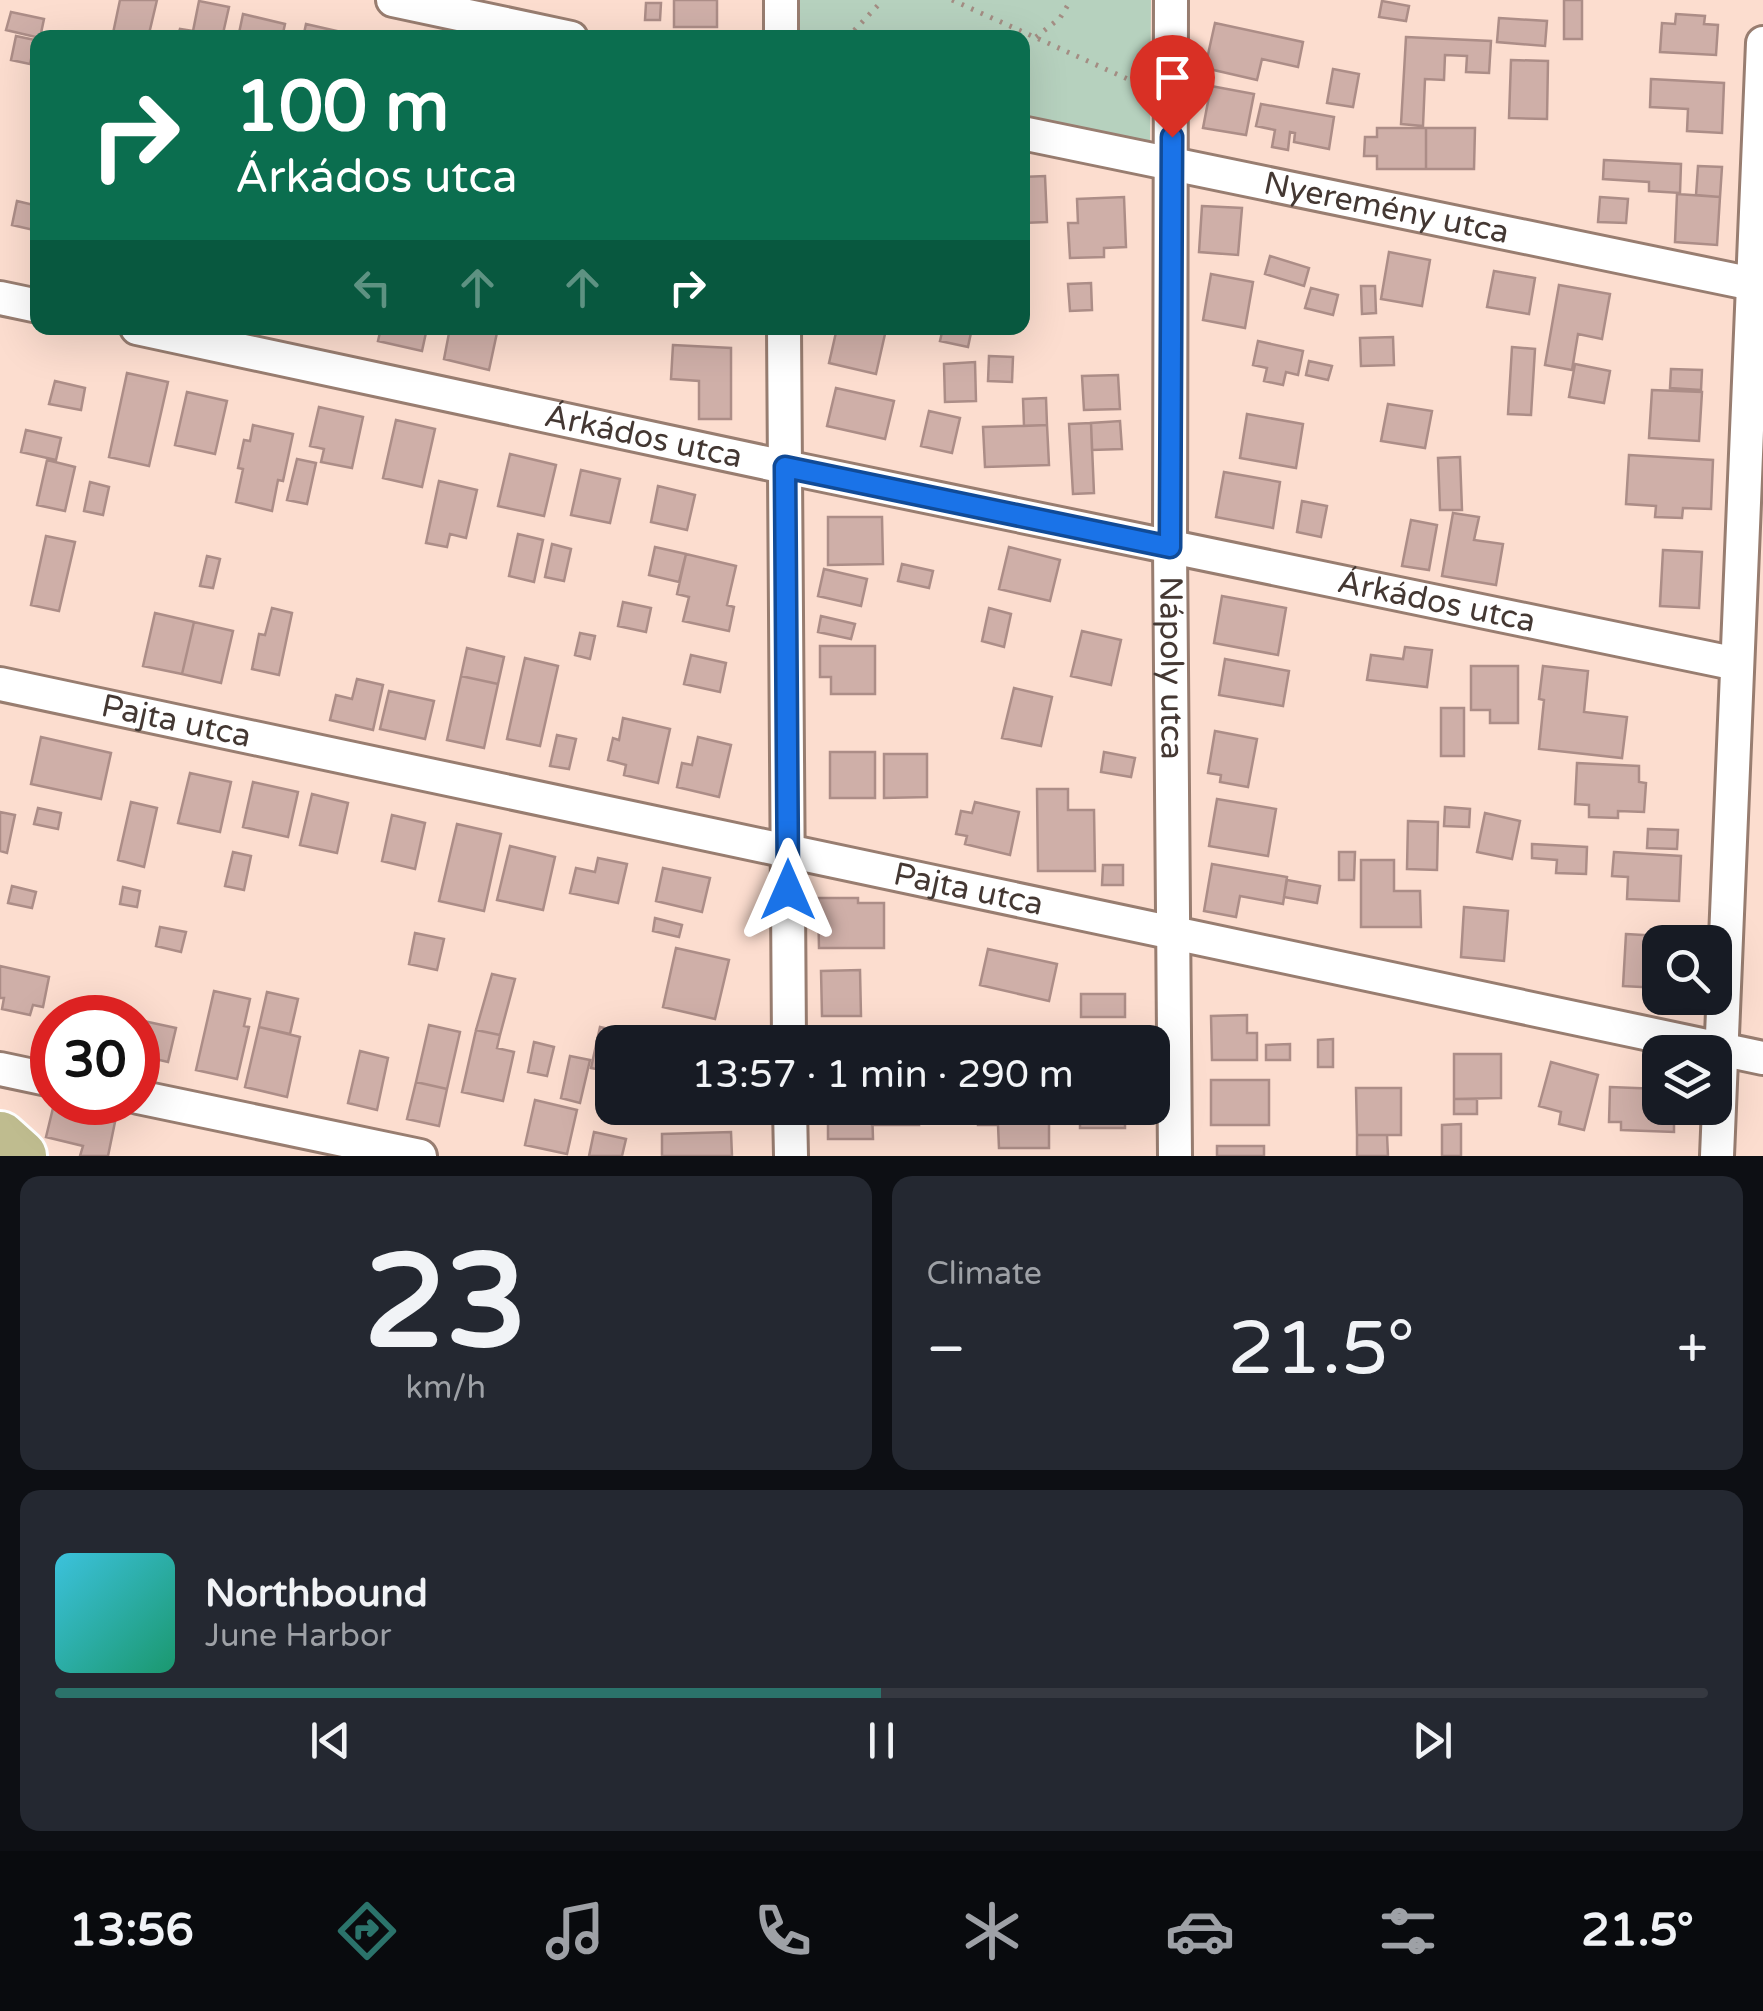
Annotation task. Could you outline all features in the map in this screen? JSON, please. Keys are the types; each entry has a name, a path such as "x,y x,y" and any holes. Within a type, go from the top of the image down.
{"main road":[{"path":"0,1138 20,1156"}],"street":[{"path":"393,0 534,30"},
{"path":"781,0 782,30"},
{"name":"Nápoly utca","path":"1172,0 1174,1156"},
{"path":"1723,1035 1763,43"},
{"name":"Nyeremény utca","path":"1030,135 1753,284"},
{"path":"0,298 30,304"},
{"name":"Árkádos utca","path":"170,335 1737,664"},
{"path":"784,335 789,1025"},
{"name":"Pajta utca","path":"0,684 1652,1035"},
{"name":"Pajta utca","path":"1732,1052 1763,1058"},
{"path":"0,1069 30,1075"},
{"path":"160,1102 420,1156"},
{"path":"790,1125 790,1156"},
{"path":"1716,1156 1718,1125"}],"path":[{"path":"855,30 883,0"},
{"path":"952,0 1017,30"},
{"path":"971,8 977,0"},
{"path":"1034,38 1060,18 1071,0"},
{"path":"1030,36 1172,99"}],"green space":[{"path":"794,0 1151,0 1150,147 1030,122 1030,30 794,30"}],"building":[{"path":"120,0 157,0 150,30 114,30"},
{"path":"674,0 717,0 717,27 674,27"},
{"path":"1564,0 1582,0 1582,39 1564,39"},
{"path":"199,1 229,7 224,30 193,30"},
{"path":"1382,1 1409,6 1406,21 1379,17"},
{"path":"646,3 661,3 660,20 645,20"},
{"path":"11,12 44,19 42,30 30,30 30,36 6,30"},
{"path":"243,14 285,24 284,30 240,30"},
{"path":"1676,14 1705,16 1704,24 1718,25 1716,55 1660,52 1662,23 1675,24"},
{"path":"1499,18 1547,21 1545,46 1497,42"},
{"path":"1215,23 1303,42 1298,67 1262,59 1257,80 1205,68"},
{"path":"306,24 332,30 305,30"},
{"path":"16,36 30,39 30,64 11,60"},
{"path":"1406,37 1491,41 1489,73 1466,72 1467,56 1445,55 1444,80 1425,79 1423,126 1401,124"},
{"path":"1511,60 1548,61 1547,119 1509,118"},
{"path":"1333,69 1359,74 1353,107 1327,103"},
{"path":"1651,79 1724,83 1722,133 1687,131 1688,109 1650,107"},
{"path":"1211,86 1254,94 1246,135 1203,128"},
{"path":"1261,104 1334,117 1329,149 1294,142 1295,133 1290,132 1288,150 1272,147 1275,130 1256,126"},
{"path":"1377,128 1426,128 1426,169 1377,169 1377,156 1364,156 1365,137 1377,137"},
{"path":"1426,128 1475,128 1474,169 1426,169"},
{"path":"1604,160 1681,164 1680,193 1649,191 1649,182 1603,179"},
{"path":"1698,166 1722,167 1720,197 1696,195"},
{"path":"1045,176 1047,222 1030,223 1030,177"},
{"path":"1677,194 1720,197 1717,245 1675,242"},
{"path":"1124,197 1126,247 1104,248 1104,257 1070,258 1068,223 1078,223 1077,199"},
{"path":"1600,197 1628,199 1626,223 1598,222"},
{"path":"17,201 30,204 30,229 12,225"},
{"path":"1202,206 1242,208 1238,255 1199,252"},
{"path":"1389,252 1430,260 1422,306 1381,299"},
{"path":"1270,256 1309,268 1304,286 1265,274"},
{"path":"1494,271 1535,278 1529,314 1487,307"},
{"path":"1211,274 1253,282 1245,328 1203,320"},
{"path":"1091,283 1092,310 1070,311 1068,284"},
{"path":"1559,285 1610,294 1602,339 1578,334 1572,370 1545,365"},
{"path":"1361,286 1375,286 1376,313 1362,314"},
{"path":"1311,288 1338,295 1333,315 1305,308"},
{"path":"379,335 425,335 422,351 378,341"},
{"path":"449,335 496,335 489,370 444,359"},
{"path":"835,335 885,335 876,374 829,363"},
{"path":"941,335 971,335 968,347 940,341"},
{"path":"1393,337 1394,365 1361,366 1360,338"},
{"path":"1258,341 1303,351 1298,375 1286,372 1283,385 1264,381 1267,368 1253,365"},
{"path":"673,345 731,348 731,419 699,419 699,381 671,379"},
{"path":"1512,347 1535,349 1531,415 1508,414"},
{"path":"989,356 1013,357 1012,382 988,381"},
{"path":"1309,361 1332,366 1328,380 1306,375"},
{"path":"975,362 976,401 945,402 944,364"},
{"path":"1575,364 1610,371 1604,403 1569,397"},
{"path":"1671,369 1702,370 1701,390 1670,388"},
{"path":"127,373 168,382 149,466 109,457"},
{"path":"1118,375 1120,409 1084,410 1082,376"},
{"path":"55,381 85,388 81,410 49,404"},
{"path":"836,388 894,401 885,439 827,426"},
{"path":"1652,390 1702,392 1699,441 1649,438"},
{"path":"187,392 227,401 215,454 175,445"},
{"path":"1046,398 1047,425 1024,426 1023,399"},
{"path":"1388,404 1432,411 1425,448 1381,441"},
{"path":"319,407 363,417 352,468 321,462 324,449 310,446"},
{"path":"929,411 960,418 952,453 921,446"},
{"path":"1247,414 1303,424 1296,468 1240,458"},
{"path":"396,420 435,429 422,487 383,478"},
{"path":"1120,421 1122,449 1092,450 1091,423"},
{"path":"1091,423 1094,493 1073,494 1069,424"},
{"path":"253,425 293,434 272,511 236,502 244,440 250,441"},
{"path":"1047,425 1049,465 985,467 983,427"},
{"path":"26,430 61,438 56,460 21,452"},
{"path":"510,454 556,465 544,516 498,506"},
{"path":"1629,455 1713,460 1711,509 1683,508 1682,518 1655,517 1656,506 1626,504"},
{"path":"1460,457 1462,510 1440,510 1438,458"},
{"path":"297,459 316,463 307,504 287,500"},
{"path":"47,460 75,467 65,511 37,505"},
{"path":"581,470 620,479 610,523 571,515"},
{"path":"1224,472 1280,482 1273,528 1216,517"},
{"path":"439,481 477,490 466,538 450,534 447,547 426,543"},
{"path":"90,482 109,487 103,515 84,511"},
{"path":"658,486 695,495 687,530 651,522"},
{"path":"1302,501 1327,506 1321,537 1297,532"},
{"path":"1453,513 1479,517 1474,540 1503,544 1496,585 1442,576"},
{"path":"828,517 882,517 883,564 828,565"},
{"path":"1411,520 1437,525 1429,570 1402,566"},
{"path":"518,534 543,540 534,582 509,576"},
{"path":"46,536 75,542 59,611 31,605"},
{"path":"552,544 571,549 564,581 545,577"},
{"path":"655,547 686,554 679,582 649,575"},
{"path":"1009,547 1060,560 1050,601 999,589"},
{"path":"1663,550 1702,552 1699,608 1660,606"},
{"path":"686,554 736,566 727,605 734,607 729,631 683,621 689,597 677,594"},
{"path":"207,556 220,559 213,588 200,586"},
{"path":"902,564 933,571 929,588 898,581"},
{"path":"824,569 867,579 861,606 818,596"},
{"path":"1222,596 1286,608 1278,655 1214,643"},
{"path":"623,602 651,608 646,632 618,626"},
{"path":"272,608 292,613 279,675 252,669 259,634 265,635"},
{"path":"989,608 1011,614 1004,647 982,641"},
{"path":"155,613 194,622 182,674 143,666"},
{"path":"821,616 855,624 851,639 818,632"},
{"path":"194,622 233,631 221,683 182,674"},
{"path":"1082,631 1121,640 1111,685 1071,676"},
{"path":"580,633 595,636 590,659 575,655"},
{"path":"820,646 875,646 875,694 831,694 831,677 820,677"},
{"path":"1405,647 1432,650 1427,687 1367,680 1371,655 1403,659"},
{"path":"467,648 504,657 498,684 461,676"},
{"path":"691,655 726,663 720,692 684,684"},
{"path":"525,658 558,666 540,746 507,739"},
{"path":"1225,659 1289,671 1283,706 1219,695"},
{"path":"1471,666 1518,666 1518,723 1490,723 1490,710 1471,710"},
{"path":"1543,666 1588,671 1584,712 1627,717 1622,758 1539,749"},
{"path":"461,676 498,684 484,748 447,740"},
{"path":"357,679 383,685 373,730 330,720 336,695 352,699"},
{"path":"1014,688 1052,697 1041,746 1002,738"},
{"path":"389,691 434,701 425,739 380,729"},
{"path":"1441,708 1464,708 1464,756 1441,756"},
{"path":"623,718 670,729 658,783 624,775 626,765 608,760 613,738 619,740"},
{"path":"1215,731 1257,739 1248,787 1220,782 1221,775 1208,773"},
{"path":"557,735 576,739 569,769 550,766"},
{"path":"41,737 111,753 101,799 31,784"},
{"path":"698,737 731,745 719,797 677,787 682,763 692,765"},
{"path":"830,752 875,752 875,798 830,798"},
{"path":"1104,752 1135,758 1131,777 1101,772"},
{"path":"884,754 927,754 927,797 884,798"},
{"path":"1577,763 1639,766 1639,782 1646,783 1644,812 1618,811 1618,818 1589,817 1589,805 1575,804"},
{"path":"190,773 231,782 220,832 178,823"},
{"path":"253,782 298,792 288,837 243,827"},
{"path":"1037,789 1068,789 1068,810 1094,810 1095,871 1038,871"},
{"path":"312,794 348,803 337,853 300,845"},
{"path":"1217,799 1276,809 1268,856 1209,846"},
{"path":"131,802 157,808 144,867 118,860"},
{"path":"975,802 1019,812 1010,855 965,844 967,836 956,834 961,811 972,813"},
{"path":"1445,807 1470,809 1469,827 1444,826"},
{"path":"38,808 61,813 58,829 34,824"},
{"path":"0,812 15,815 7,853 0,851"},
{"path":"1485,813 1520,821 1512,859 1477,852"},
{"path":"392,815 425,823 415,869 382,861"},
{"path":"1408,821 1438,822 1437,870 1407,869"},
{"path":"457,824 501,834 484,911 439,901"},
{"path":"1648,829 1678,830 1677,849 1647,848"},
{"path":"1532,844 1587,847 1586,874 1556,873 1557,860 1532,858"},
{"path":"510,846 555,857 543,910 497,900"},
{"path":"233,852 251,856 244,890 225,886"},
{"path":"1339,852 1355,852 1354,880 1339,880"},
{"path":"1614,852 1681,856 1679,901 1627,899 1628,877 1612,876"},
{"path":"598,858 627,864 618,903 570,893 576,868 595,872"},
{"path":"1361,860 1394,860 1394,891 1420,891 1421,927 1361,927"},
{"path":"1212,864 1287,877 1283,904 1240,896 1236,917 1204,911"},
{"path":"1103,865 1123,865 1123,885 1102,885"},
{"path":"663,868 710,878 702,912 656,901"},
{"path":"1287,880 1320,886 1317,903 1284,897"},
{"path":"12,886 36,892 32,908 8,903"},
{"path":"123,887 140,891 137,907 120,904"},
{"path":"818,898 858,898 858,903 884,903 884,948 819,948"},
{"path":"1464,907 1508,911 1504,961 1461,957"},
{"path":"655,918 682,925 679,937 653,931"},
{"path":"160,927 186,932 181,952 156,946"},
{"path":"415,933 444,939 437,970 409,964"},
{"path":"1626,934 1642,935 1642,987 1623,986"},
{"path":"676,948 729,960 715,1019 663,1007"},
{"path":"988,949 1057,964 1049,1001 980,985"},
{"path":"0,966 49,977 45,995 30,995 30,1015 2,1009 4,998 0,998"},
{"path":"860,970 861,1016 822,1016 821,971"},
{"path":"492,974 515,979 500,1035 476,1030"},
{"path":"214,991 250,999 244,1026 249,1027 237,1079 196,1070"},
{"path":"267,992 298,999 290,1034 259,1027"},
{"path":"1081,994 1125,994 1125,1017 1081,1017"},
{"path":"1247,1015 1247,1033 1257,1033 1257,1060 1212,1060 1211,1016"},
{"path":"160,1025 176,1028 168,1062 160,1060"},
{"path":"429,1025 460,1032 447,1089 416,1082"},
{"path":"259,1027 300,1037 287,1097 245,1087"},
{"path":"476,1030 500,1035 497,1048 514,1052 503,1101 462,1092"},
{"path":"1333,1039 1333,1067 1318,1067 1318,1040"},
{"path":"534,1042 554,1047 547,1076 528,1072"},
{"path":"1290,1044 1290,1060 1266,1060 1266,1045"},
{"path":"360,1051 388,1058 377,1110 348,1103"},
{"path":"1454,1054 1501,1054 1501,1098 1454,1099"},
{"path":"570,1056 590,1060 580,1103 561,1098"},
{"path":"1551,1062 1598,1075 1584,1130 1559,1124 1561,1112 1539,1106"},
{"path":"1211,1080 1269,1080 1269,1125 1211,1125"},
{"path":"416,1082 447,1089 439,1126 407,1119"},
{"path":"1610,1087 1642,1088 1642,1125 1674,1125 1674,1132 1621,1130 1621,1122 1609,1122"},
{"path":"1356,1088 1401,1088 1401,1135 1357,1135"},
{"path":"1454,1099 1477,1099 1477,1114 1454,1114"},
{"path":"535,1100 577,1110 567,1154 525,1145"},
{"path":"1461,1124 1461,1156 1442,1156 1442,1125"},
{"path":"49,1125 114,1125 108,1156 80,1156 83,1146 46,1137"},
{"path":"828,1125 873,1125 873,1139 828,1139"},
{"path":"998,1125 1049,1125 1049,1148 999,1148"},
{"path":"1080,1125 1125,1125 1125,1128"},
{"path":"594,1132 626,1139 622,1156 589,1156"},
{"path":"731,1132 732,1156 662,1156 662,1134"},
{"path":"1357,1135 1387,1135 1388,1156 1357,1156"},
{"path":"1217,1146 1264,1146 1264,1156 1217,1156"}],"route":[{"path":"788,890 785,467 1170,547 1172,137"}]}
